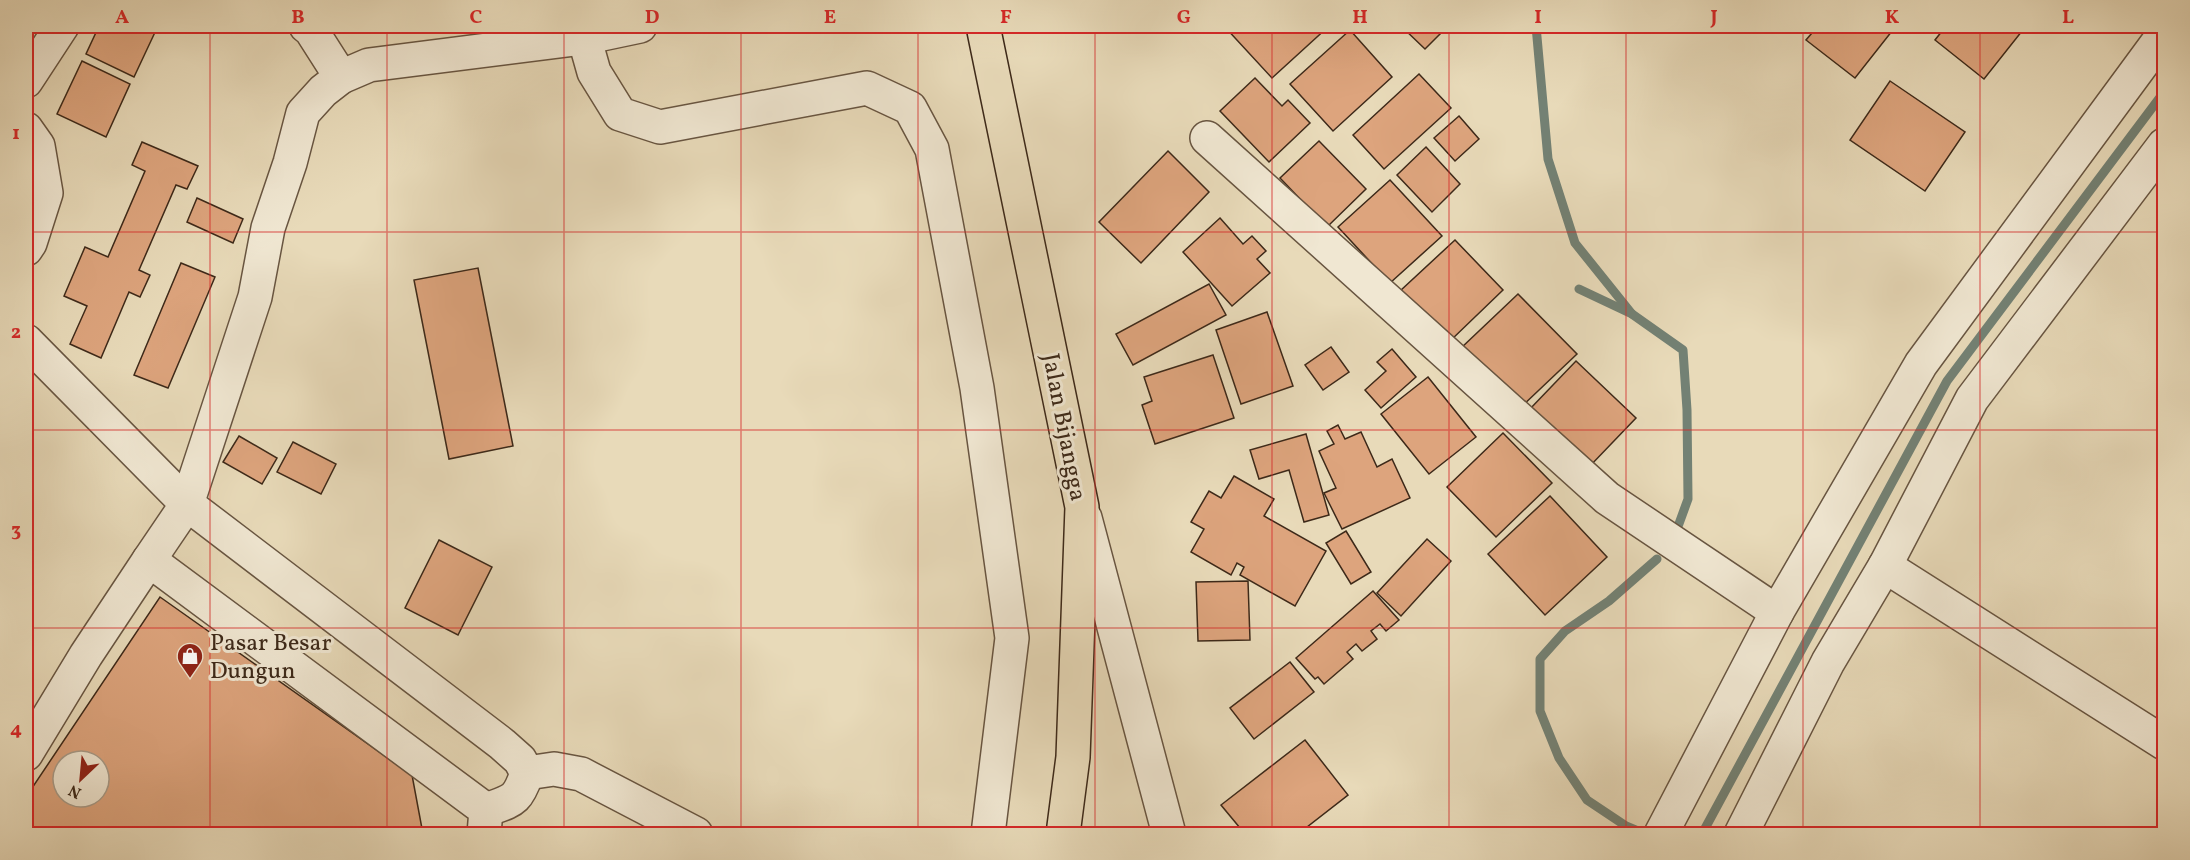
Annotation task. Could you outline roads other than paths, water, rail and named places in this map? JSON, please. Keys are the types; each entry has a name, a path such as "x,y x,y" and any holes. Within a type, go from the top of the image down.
{"main road":[{"name":"Jalan Bijangga","path":"983,26 1082,507 1073,757 1063,834"}],"street":[{"path":"26,81 62,26"},
{"path":"306,26 311,30 341,77"},
{"path":"26,754 86,655 187,504 255,297 268,228 290,163 303,113 323,91 341,77 369,65 582,32 640,26"},
{"path":"582,32 594,72 620,114 660,127 867,88 910,108 932,149 977,388 1012,638 988,834"},
{"path":"1661,834 1777,612 1921,364 2164,34"},
{"path":"26,129 38,146 46,193 26,249"},
{"path":"1207,138 1607,498 1777,612"},
{"path":"1741,834 1828,662 1886,566 1972,399 2164,145"},
{"path":"26,341 187,504 520,760 527,773 520,792 485,822 149,560"},
{"path":"1082,507 1169,834"},
{"path":"1886,566 2164,743"},
{"path":"527,773 554,769 581,774 696,834"}],"waterway":[{"path":"1536,26 1548,159 1575,243 1632,314"},
{"path":"1702,834 1947,381 2164,92"},
{"path":"1579,289 1632,314 1683,350 1687,410 1688,499 1676,532"},
{"path":"1645,834 1626,826 1587,800 1559,758 1540,711 1540,659 1565,631 1609,601 1657,559"}],"place":[{"name":"Pasar Besar Dungun","path":"190,679"}]}
